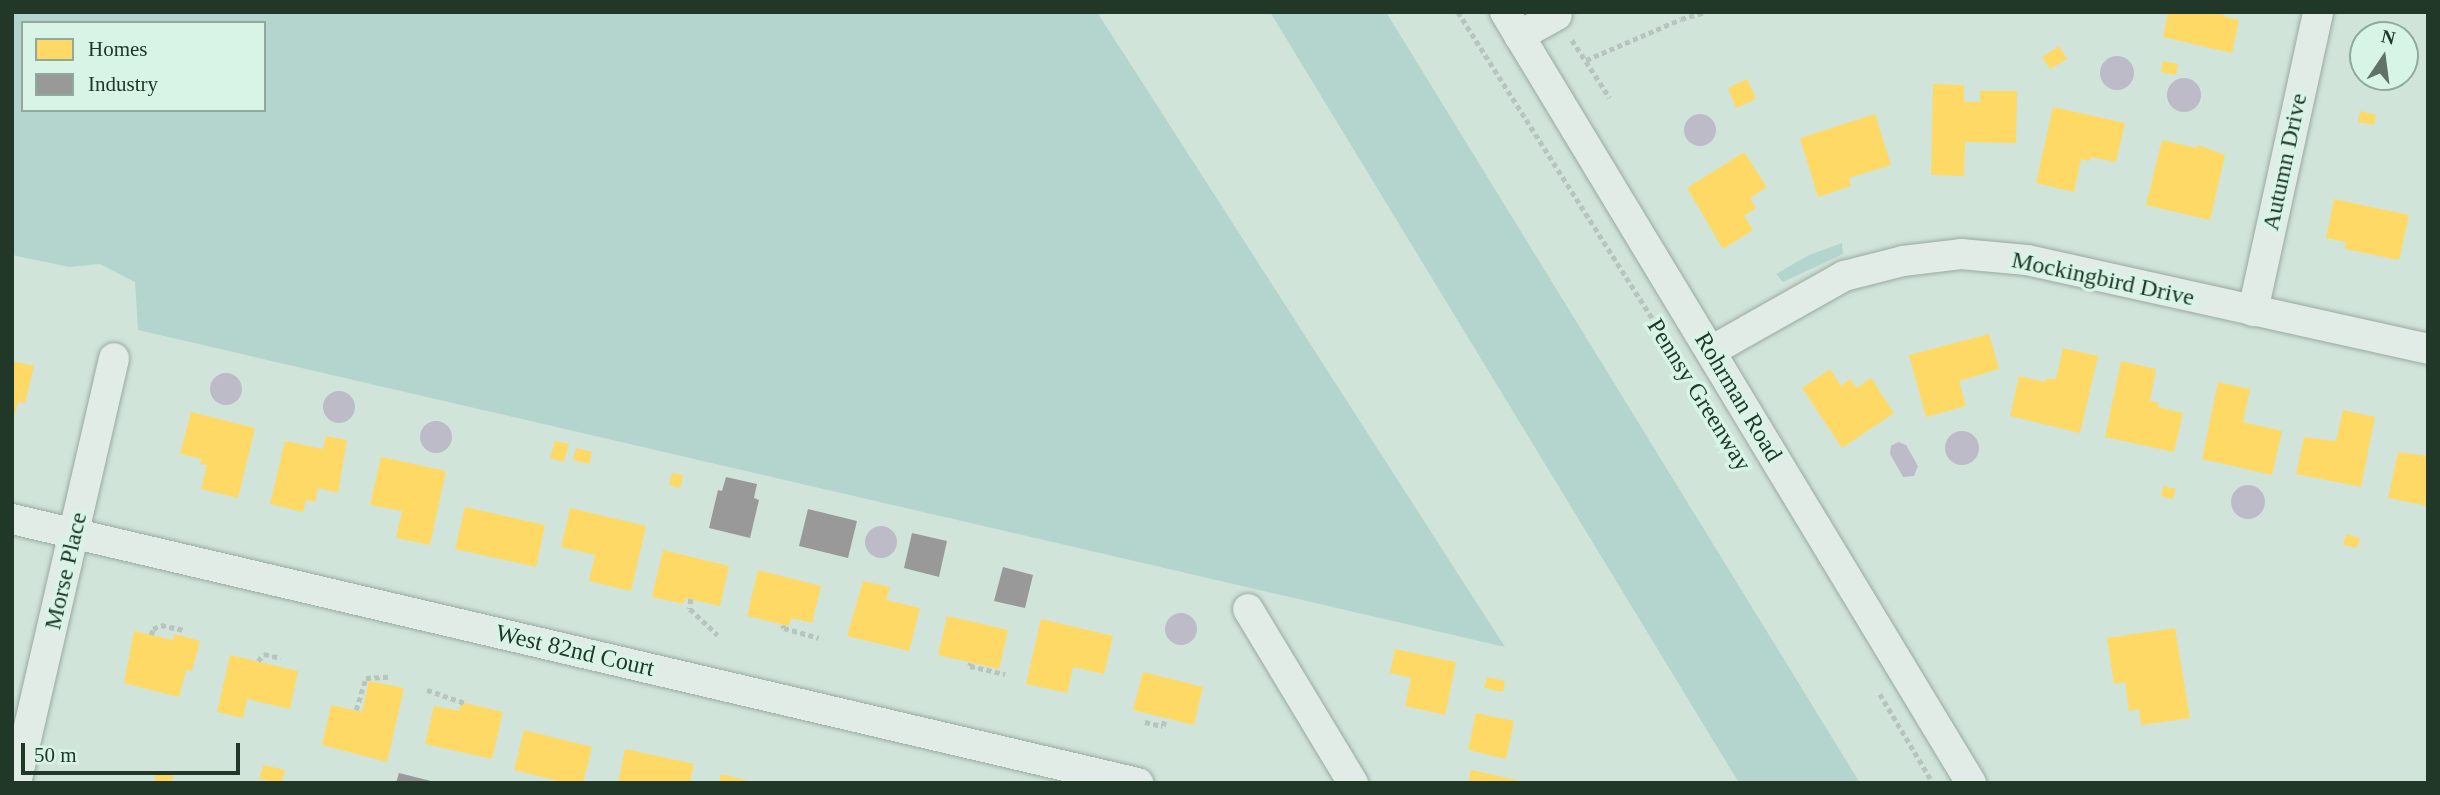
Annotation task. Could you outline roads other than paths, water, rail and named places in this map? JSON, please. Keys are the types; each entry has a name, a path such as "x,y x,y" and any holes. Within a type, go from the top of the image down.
{"street":[{"name":"Autumn Drive","path":"2253,311 2318,12"},
{"path":"1512,24 1557,15"},
{"name":"Rohrman Road","path":"1512,24 1971,783"},
{"name":"Mockingbird Drive","path":"1711,351 1844,276 1903,261 1961,254 2027,260 2428,349"},
{"name":"Morse Place","path":"16,783 76,534 114,358"},
{"name":"West 82nd Court","path":"12,519 1138,783"},
{"path":"1248,609 1353,783"}]}
